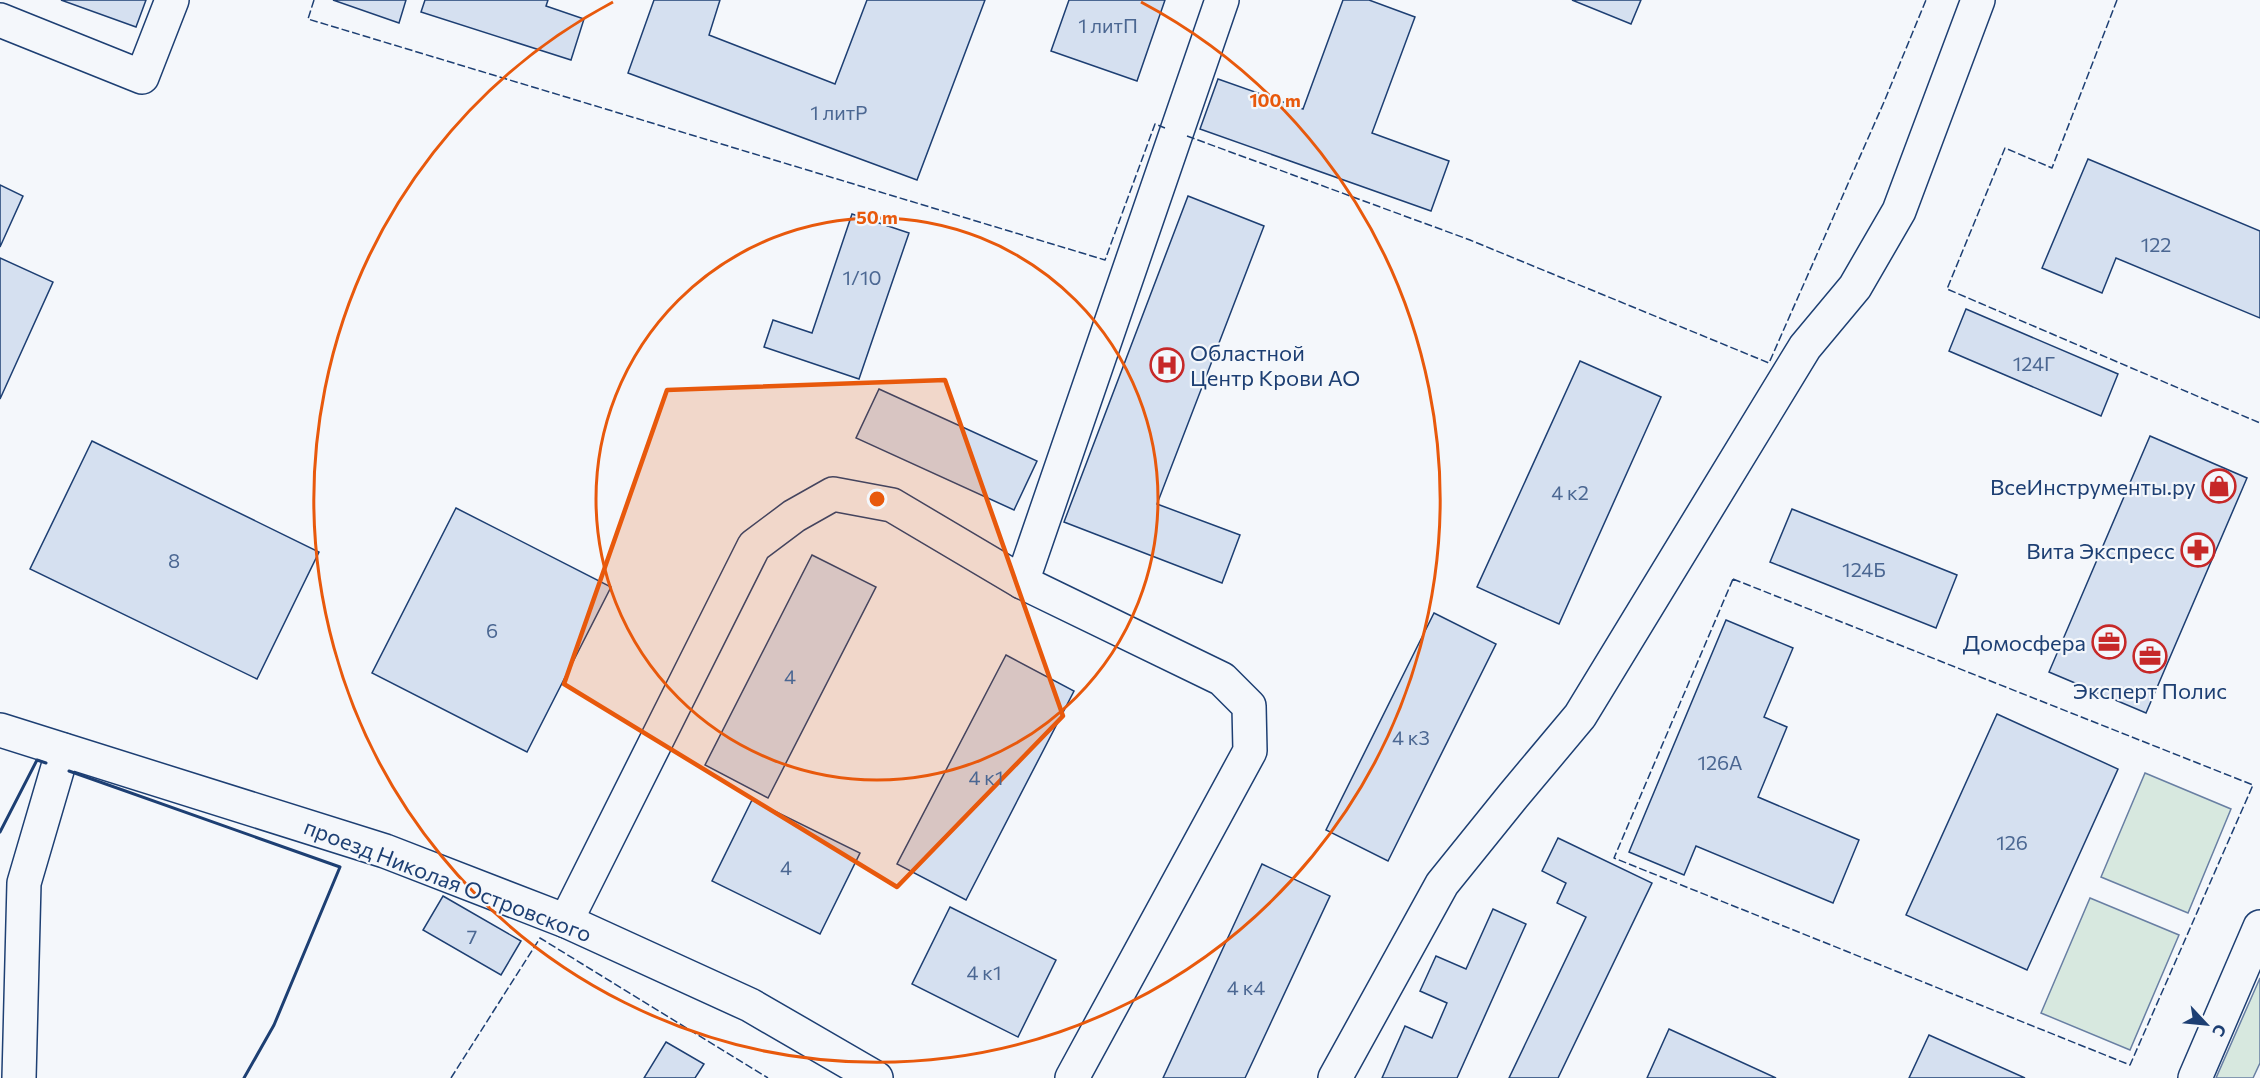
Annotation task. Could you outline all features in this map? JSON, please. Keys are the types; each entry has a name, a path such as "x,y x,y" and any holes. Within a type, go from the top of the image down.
{"street":[{"path":"0,20 142,77 172,0"},
{"path":"1022,582 1222,0"},
{"path":"1335,1078 1442,884 1580,716 1805,347 1856,287 1899,211 1978,0"},
{"path":"566,921 754,546 794,516 833,494 892,505 1022,582 1222,679 1249,706 1250,751 1072,1078"},
{"name":"проезд Николая Островского","path":"0,730 385,851 566,921 750,1005 876,1078"},
{"path":"19,1078 24,883 63,750"},
{"path":"2195,1078 2260,927"}],"highlighted area":[{"path":"945,380 1063,716 897,887 564,684 667,390"}],"shaded area":[{"path":"2145,773 2231,809 2188,913 2101,877"},
{"path":"2090,898 2179,935 2130,1050 2041,1013"},
{"path":"2260,978 2260,1063 2253,1078 2216,1078"}],"building":[{"path":"61,0 146,0 136,27"},
{"path":"333,0 406,0 399,23"},
{"path":"425,0 548,0 546,6 584,19 571,60 421,12"},
{"path":"654,0 720,0 709,35 835,84 867,0 985,0 917,180 628,73"},
{"path":"1069,0 1165,0 1137,81 1051,51"},
{"path":"1343,0 1369,0 1415,17 1372,133 1449,161 1431,211 1200,129 1218,79 1303,109"},
{"path":"1572,0 1641,0 1631,24"},
{"path":"2088,159 2260,231 2260,318 2116,258 2102,293 2042,268"},
{"path":"0,185 23,196 0,247"},
{"name":"Областной Центр Крови АО","path":"1188,196 1264,226 1157,504 1240,535 1222,583 1064,522"},
{"path":"852,214 909,233 859,379 764,347 773,320 812,333"},
{"path":"0,258 53,282 0,399"},
{"path":"1966,309 2118,374 2101,416 1949,351"},
{"path":"1580,361 1661,397 1559,624 1477,587"},
{"path":"879,389 1037,461 1014,510 856,438"},
{"path":"2150,436 2247,478 2146,713 2049,672"},
{"path":"92,441 319,552 257,679 30,569"},
{"path":"456,508 611,587 527,752 372,673"},
{"path":"1792,509 1957,575 1936,628 1770,562"},
{"path":"812,555 876,587 768,798 705,765"},
{"path":"1434,613 1496,644 1388,861 1326,830"},
{"path":"1726,620 1793,648 1764,717 1787,727 1758,797 1859,840 1833,903 1696,846 1684,875 1629,852"},
{"path":"1006,655 1074,691 966,900 897,864"},
{"path":"1997,714 2118,769 2027,970 1906,915"},
{"path":"752,800 860,853 820,934 712,881"},
{"path":"1558,838 1652,883 1558,1078 1509,1078 1586,917 1557,903 1566,883 1542,871"},
{"path":"1262,864 1330,896 1245,1078 1163,1078"},
{"path":"443,896 521,941 501,975 423,930"},
{"path":"950,907 1056,960 1018,1037 912,984"},
{"path":"1493,909 1526,924 1457,1078 1382,1078 1405,1026 1432,1038 1447,1003 1420,991 1436,956 1466,969"},
{"path":"1669,1029 1776,1078 1647,1078"},
{"path":"1929,1035 2025,1078 1909,1078"},
{"path":"666,1042 704,1064 695,1078 644,1078"}],"fence":[{"path":"314,0 308,19 1105,260 1155,124 1165,128"},
{"path":"1187,136 1470,240 1769,363 1884,102 1926,0"},
{"path":"2117,0 2052,168 2005,148 1947,289 2260,423"},
{"path":"1733,579 2253,785 2130,1065 1614,858 1733,579"},
{"path":"451,1078 540,938 768,1078"}],"wall":[{"path":"0,832 37,760 46,763"},
{"path":"69,771 340,867 274,1025 244,1078"}],"place":[{"name":"Областной Центр Крови АО","path":"1167,365"},
{"name":"ВсеИнструменты.ру","path":"2219,486"},
{"name":"Вита Экспресс","path":"2198,550"},
{"name":"Домосфера","path":"2109,642"},
{"name":"Эксперт Полис","path":"2150,656"}]}
